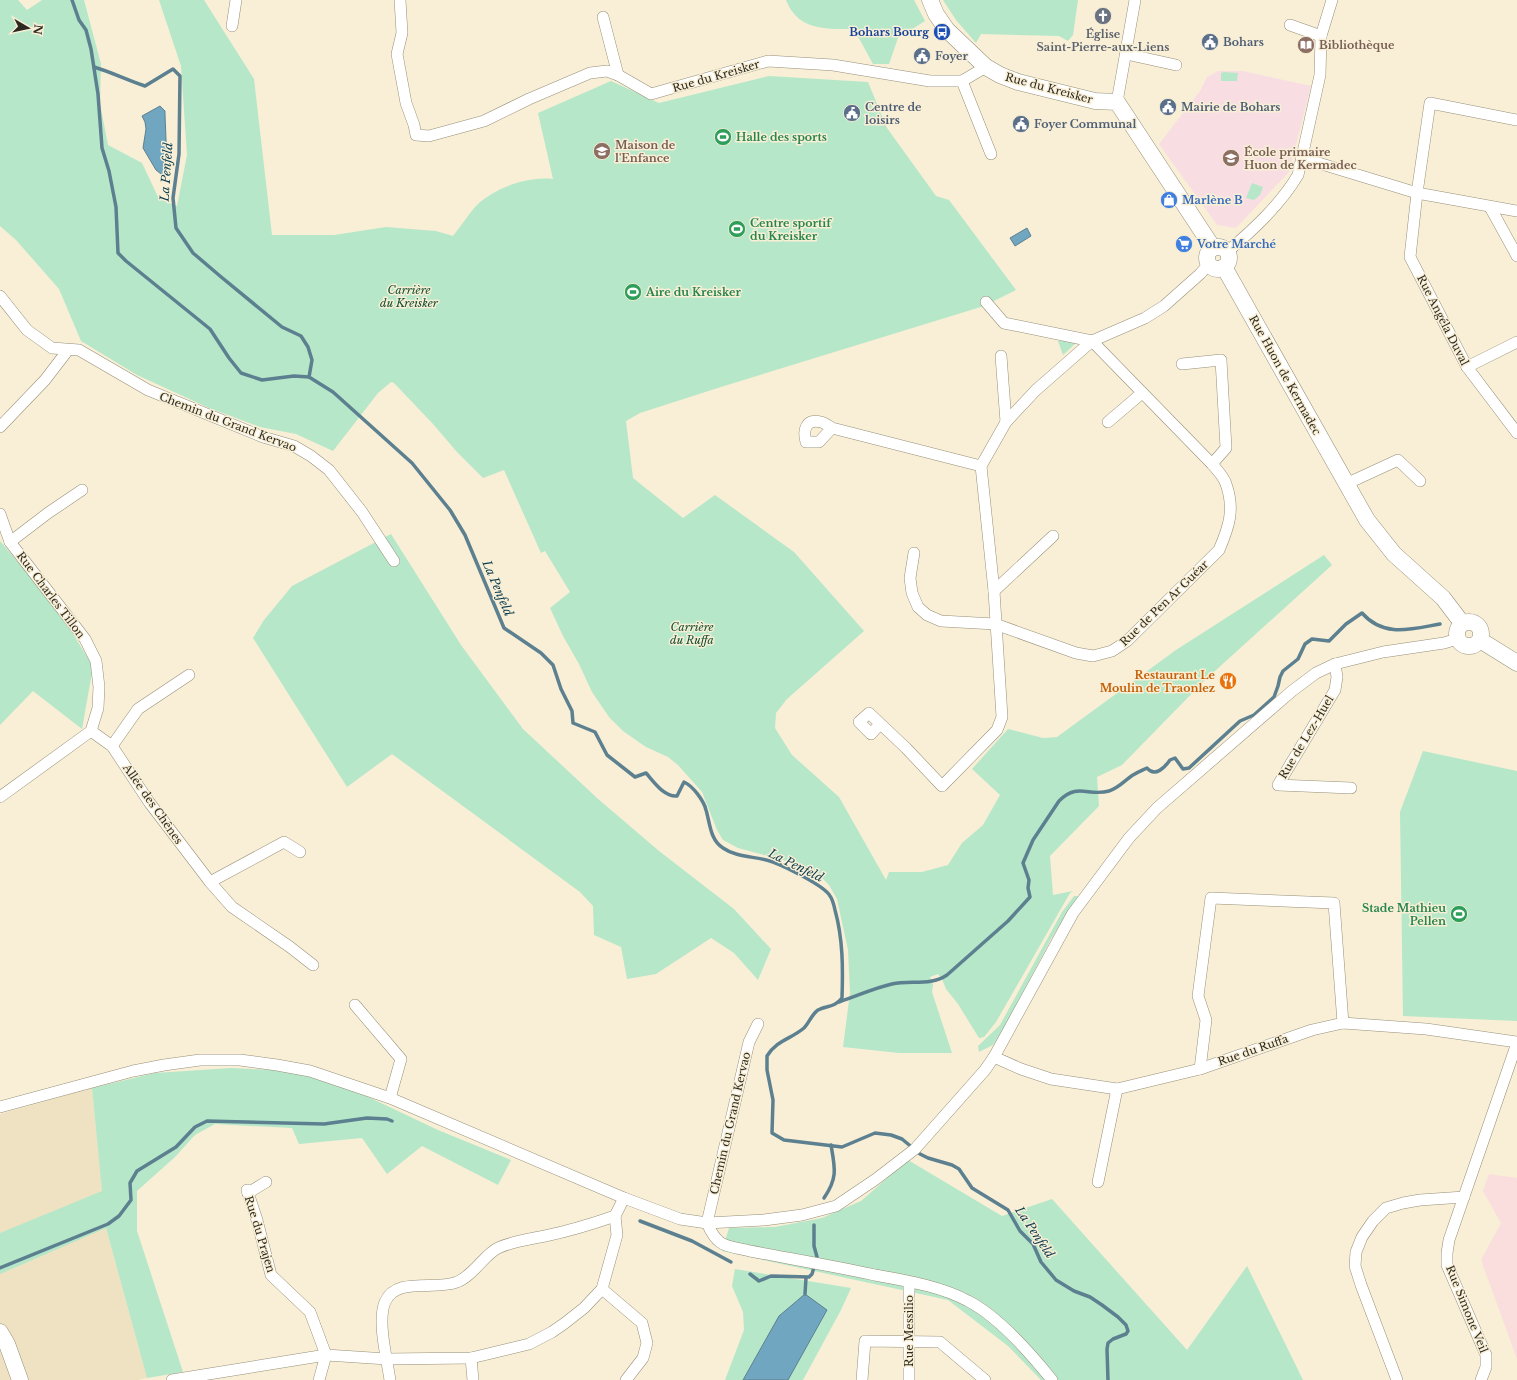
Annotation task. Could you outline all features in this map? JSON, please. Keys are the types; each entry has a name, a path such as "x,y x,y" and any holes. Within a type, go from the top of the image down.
{"street":[{"path":"232,26 236,0"},
{"name":"Rue du Kreisker","path":"400,0 402,33 397,54 406,103 416,135 429,136 484,121 528,99 590,73 607,71 618,75 651,94 768,61 832,65 930,81 962,81"},
{"name":"Rue du Kreisker","path":"930,0 936,14 947,30 986,67 1000,75 1018,82 1095,101 1117,102"},
{"path":"1117,102 1135,0"},
{"path":"880,724 906,748 942,786 997,730 1002,717 994,591 981,466 1006,422 1036,390 1092,341 1145,318 1164,306 1243,238 1289,189 1298,175 1302,158 1320,75 1321,36 1332,0"},
{"path":"603,17 618,75"},
{"path":"1290,25 1321,36"},
{"path":"1126,54 1176,65"},
{"path":"986,67 962,81 992,154"},
{"name":"Rue Huon de Kermadec","path":"1117,102 1218,258 1367,520 1394,554 1443,598 1462,623"},
{"name":"Rue Angéla Duval","path":"1517,120 1430,103 1417,193 1410,256 1467,367 1517,433"},
{"path":"1302,158 1417,193 1517,211"},
{"path":"1490,207 1517,256"},
{"name":"Chemin du Grand Kervao","path":"0,296 27,330 52,348 78,350 148,390 256,434 294,446 311,456 329,470 362,512 394,561"},
{"path":"986,302 1004,323 1092,341"},
{"name":"Rue de Pen Ar Guéar","path":"914,553 910,578 912,594 918,607 927,615 942,621 995,624 1076,653 1093,656 1112,651 1127,641 1219,550 1228,531 1231,507 1226,483 1212,464 1142,394 1092,341"},
{"path":"1467,367 1517,342"},
{"path":"0,427 45,380 68,350"},
{"path":"1001,356 1006,422"},
{"path":"1182,364 1221,360 1226,448 1212,464"},
{"path":"1108,422 1142,394"},
{"path":"832,428 981,466"},
{"path":"1346,484 1398,460 1420,481"},
{"path":"10,542 48,513 82,490"},
{"name":"Rue Charles Tillon","path":"0,514 10,542 85,639 96,661 99,687 98,708 91,731"},
{"path":"994,591 1053,536"},
{"path":"1462,623 1475,623 1479,628 1481,634 1480,640 1475,645 1468,647 1461,644 1457,639 1456,633 1458,627 1462,623"},
{"path":"0,1107 164,1065 200,1060 240,1060 310,1071 390,1098 526,1154 624,1198 680,1219 707,1223 764,1220 802,1215 836,1206 896,1165 927,1136 963,1096 994,1057 1073,913 1129,838 1157,808 1292,691 1316,673 1335,664 1383,652 1444,643 1457,639"},
{"path":"1480,640 1517,663"},
{"name":"Rue de Lez-Huel","path":"1335,664 1337,677 1335,690 1278,785 1351,788"},
{"path":"112,746 138,709 190,675"},
{"path":"0,797 91,731"},
{"name":"Allée des Chênes","path":"91,731 112,746 149,802 210,882 232,907 290,947 313,965"},
{"path":"210,882 284,842 300,852"},
{"path":"1200,1069 1206,1020 1198,996 1211,898 1334,903 1343,1024"},
{"path":"355,1005 400,1059 390,1098"},
{"name":"Chemin du Grand Kervao","path":"707,1223 749,1042 758,1024"},
{"name":"Rue du Ruffa","path":"994,1057 1021,1069 1051,1079 1117,1089 1200,1069 1312,1030 1343,1024 1426,1029 1517,1042"},
{"name":"Rue Simone Veil","path":"1481,1380 1486,1367 1486,1356 1447,1265 1447,1253 1449,1240 1517,1042"},
{"path":"1098,1182 1117,1089"},
{"name":"Rue du Prajen","path":"266,1182 248,1192 258,1220 271,1275 310,1312 326,1355"},
{"path":"1397,1380 1361,1285 1355,1266 1356,1252 1362,1237 1373,1221 1386,1208 1420,1200 1464,1197"},
{"path":"172,1380 326,1355 387,1358 471,1358 529,1344 552,1332 584,1308 602,1289 616,1235 615,1216 624,1198"},
{"path":"390,1380 381,1318 385,1302 392,1292 409,1286 443,1286 458,1282 497,1248 591,1225 615,1216"},
{"path":"707,1223 712,1235 718,1242 750,1251 909,1282 948,1293 969,1301 989,1315 1035,1359 1052,1380"},
{"name":"Rue Messilio","path":"909,1282 909,1380"},
{"path":"602,1289 642,1323 647,1343 643,1358 626,1380"},
{"path":"0,1332 7,1344 20,1380"},
{"path":"862,1380 865,1341 940,1342 985,1380"},
{"path":"319,1380 326,1355"},
{"path":"0,1356 10,1380"},
{"path":"471,1358 473,1380"}],"shaded area":[{"name":"École primaire Huon de Kermadec","path":"1218,71 1243,71 1311,86 1289,172 1236,228 1217,225 1159,144 1200,91 1207,77"},
{"path":"92,1088 106,1228 147,1378 137,1380 0,1380 0,1114"},
{"path":"1489,1174 1517,1178 1517,1359 1481,1260 1501,1223 1483,1191"}],"green space":[{"path":"0,0 18,0 27,10 42,0 84,0 101,64 100,104 108,145 142,163 159,199 177,206 187,155 181,66 159,0 204,0 254,79 272,235 334,235 386,227 436,231 453,236 476,206 492,194 522,181 533,179 553,179 538,113 611,81 659,103 769,76 868,82 887,128 936,196 949,200 1016,290 984,306 724,386 640,413 626,421 633,478 683,518 715,495 794,552 864,631 787,699 776,713 775,728 792,755 839,797 886,880 889,872 922,872 948,865 962,843 983,825 1000,795 972,769 1008,729 1043,738 1057,737 1176,650 1324,555 1332,565 1205,680 1122,765 1097,777 1099,806 1050,856 1053,895 1073,891 1070,893 996,1022 984,1037 979,1038 958,1004 946,989 938,974 930,977 933,985 932,992 952,1053 899,1053 843,1047 850,993 848,950 837,899 829,885 823,879 790,862 738,848 723,840 717,830 702,792 678,765 668,757 646,747 633,738 623,731 609,717 592,692 550,608 570,592 545,551 541,553 504,470 483,478 394,383 391,382 378,393 333,451 296,434 260,427 209,408 137,375 81,341 59,289 16,240 0,226"},
{"path":"786,0 914,0 925,21 898,38 889,64 873,64 854,29 823,28 805,23 791,10"},
{"path":"943,0 1078,0 1073,35 1068,41 1059,36 981,34 976,43 956,20"},
{"path":"1221,73 1238,73 1237,81 1221,81"},
{"path":"1252,183 1263,187 1260,195 1254,200 1246,198"},
{"path":"1058,341 1078,341 1063,355"},
{"path":"391,534 461,645 523,729 597,798 659,851 734,909 771,949 758,980 734,953 711,938 656,974 627,979 621,947 594,935 593,906 580,892 392,754 347,787 253,638 264,620 292,586"},
{"path":"0,541 60,612 93,667 82,729 33,691 0,725"},
{"name":"Stade Mathieu Pellen","path":"1423,751 1517,771 1517,1021 1403,1016 1400,812"},
{"path":"1074,896 1078,896 1051,939 1003,1030 993,1045 979,1052 978,1046 1000,1025 1062,912"},
{"path":"231,1068 272,1070 310,1076 364,1095 438,1130 511,1160 498,1185 422,1146 387,1174 362,1138 299,1144 292,1128 215,1124 195,1135 175,1157 137,1191 137,1231 183,1372 147,1378 106,1228 0,1274 0,1233 102,1191 92,1088 155,1073"},
{"path":"908,1160 1002,1216 1052,1199 1187,1350 1247,1266 1303,1380 1041,1380 1008,1346 948,1300 722,1251 729,1228 775,1227 822,1218 861,1201"},
{"path":"735,1269 851,1288 841,1310 803,1380 725,1380 744,1330 743,1312 732,1286"}],"water":[{"path":"160,106 165,111 167,164 164,174 161,174 156,170 143,148 146,129 142,116"},
{"path":"1027,228 1031,236 1015,246 1010,238"},
{"path":"805,1294 827,1310 788,1380 743,1380 779,1316"}],"waterway":[{"name":"La Penfeld","path":"72,0 79,20 86,30 91,49 98,94 102,148 109,171 116,207 118,253 210,329 241,373 262,380 294,376 309,377 333,392 412,463 450,510 465,535 504,628 541,653 553,665 561,689 572,711 573,723 595,732 607,755 635,777 646,773 664,792 672,796 677,796 684,782 698,794 703,802 713,836 719,845 734,854 767,860 786,868 821,887 831,898 838,921 841,943 842,998 834,1005 818,1010 804,1028 775,1046 767,1056 767,1070 773,1100 772,1133 784,1140 842,1147 875,1133 891,1135 902,1139 920,1154 952,1165 959,1169 972,1188 1008,1210 1020,1231 1033,1244 1041,1262 1056,1280 1074,1291 1090,1297 1118,1317 1126,1325 1128,1331 1126,1334 1113,1339 1108,1343 1108,1380"},
{"name":"La Penfeld","path":"94,67 145,86 173,69 180,76 179,154 173,198 176,228 193,253 282,327 301,336 308,347 312,360 309,377"},
{"path":"839,1002 892,984 928,982 947,975 1008,921 1030,897 1028,888 1029,880 1023,863 1033,840 1059,801 1072,792 1102,792 1113,790 1133,775 1147,768 1150,771 1156,772 1165,766 1170,760 1175,758 1183,769 1189,768 1240,721 1254,715 1274,697 1283,671 1298,659 1305,644 1312,639 1329,641 1346,624 1362,613 1370,621 1389,629 1398,630 1419,628 1440,624"},
{"path":"0,1268 108,1224 119,1216 131,1200 130,1183 137,1171 176,1147 195,1127 207,1121 324,1124 367,1118 387,1119 392,1121"},
{"path":"824,1198 832,1185 834,1173 834,1160 831,1145"},
{"path":"640,1221 692,1241 731,1262"},
{"path":"750,1274 759,1281 771,1276 809,1277 812,1274 817,1257 814,1246 814,1225"},
{"path":"805,1294 806,1278"}],"place":[{"name":"Église Saint-Pierre-aux-Liens","path":"1103,16"},
{"name":"Bohars Bourg","path":"942,32"},
{"name":"Bohars","path":"1210,42"},
{"name":"Bibliothèque","path":"1306,45"},
{"name":"Foyer","path":"922,56"},
{"name":"Mairie de Bohars","path":"1168,107"},
{"name":"Centre de loisirs","path":"852,113"},
{"name":"Foyer Communal","path":"1021,124"},
{"name":"Halle des sports","path":"723,137"},
{"name":"Maison de l'Enfance","path":"602,151"},
{"name":"École primaire Huon de Kermadec","path":"1231,158"},
{"name":"Marlène B","path":"1169,200"},
{"name":"Centre sportif du Kreisker","path":"737,229"},
{"name":"Votre Marché","path":"1184,244"},
{"name":"Aire du Kreisker","path":"633,292"},
{"name":"Restaurant Le Moulin de Traonlez","path":"1228,681"},
{"name":"Stade Mathieu Pellen","path":"1459,914"}],"park label":[{"name":"Carrière du Kreisker","path":"409,296"},
{"name":"Carrière du Ruffa","path":"692,633"}]}
